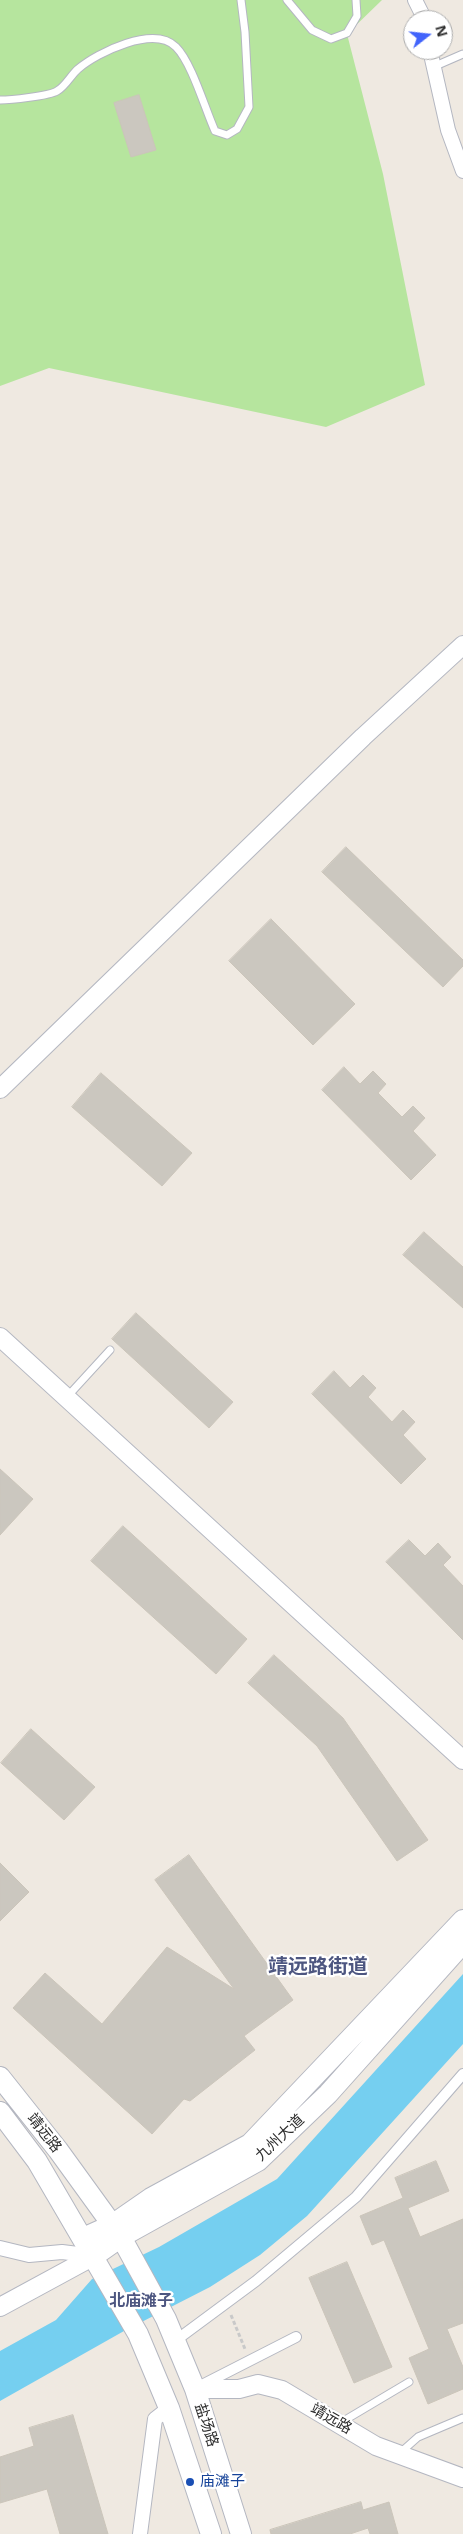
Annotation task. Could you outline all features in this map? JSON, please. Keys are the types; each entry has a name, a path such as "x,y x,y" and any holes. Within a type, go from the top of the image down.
{"main road":[{"path":"84,2238 121,2238 152,2198 250,2144 463,1920"},
{"name":"九州大道","path":"98,2262 121,2238 258,2161 328,2094 463,1943"},
{"name":"靖远路","path":"0,2077 58,2150 121,2238 166,2319"},
{"name":"靖远路","path":"0,2112 36,2161 98,2262"},
{"name":"盐场路","path":"98,2262 138,2334 169,2408 211,2534"},
{"name":"盐场路","path":"166,2319 194,2389 241,2534"}],"street":[{"path":"431,60 448,130 463,171"},
{"path":"0,1090 363,737 463,645"},
{"path":"0,1337 463,1760"},
{"path":"175,2341 226,2304 356,2197 463,2074"},
{"path":"0,2248 29,2255 62,2252 98,2262"},
{"name":"九州大道","path":"0,2307 98,2262"},
{"path":"194,2389 296,2337"},
{"name":"靖远路","path":"194,2389 239,2389 258,2384 282,2390 376,2446 398,2456 463,2478"},
{"path":"140,2534 155,2419 169,2408"}],"lane":[{"path":"0,100 57,92 79,69 108,49 146,39 164,40 176,47 187,63 215,131 226,135 237,129 249,108 245,32 241,0"},
{"path":"287,0 312,30 331,39 347,33 357,16 356,0"},
{"path":"432,68 463,54"},
{"path":"65,1398 110,1350"},
{"path":"340,2423 409,2382"},
{"path":"398,2456 418,2437 463,2418"}],"path":[{"path":"226,2304 250,2361"}],"green space":[{"path":"0,0 382,0 347,34 383,174 425,385 326,427 49,368 0,386"}],"water":[{"path":"463,1974 463,2044 307,2216 260,2255 210,2287 124,2331 0,2401 0,2351 56,2320 92,2279 159,2247 277,2179"}],"building":[{"path":"139,95 156,150 131,157 114,103"},
{"path":"346,847 463,960 463,966 443,987 322,872"},
{"path":"271,919 355,1004 313,1045 229,961"},
{"path":"344,1067 360,1084 373,1071 386,1084 378,1093 402,1117 413,1106 425,1118 413,1131 436,1155 411,1180 322,1090"},
{"path":"101,1073 192,1153 162,1186 72,1107"},
{"path":"424,1232 463,1267 463,1308 403,1255"},
{"path":"136,1313 233,1402 209,1428 112,1339"},
{"path":"334,1371 350,1388 363,1375 376,1388 368,1397 392,1422 403,1410 415,1422 403,1435 426,1459 401,1484 312,1394"},
{"path":"0,1469 33,1499 0,1535"},
{"path":"123,1526 247,1639 216,1674 91,1561"},
{"path":"409,1540 425,1556 438,1543 451,1557 443,1565 463,1586 463,1640 386,1562"},
{"path":"274,1655 343,1718 428,1840 397,1861 317,1746 248,1683"},
{"path":"31,1729 95,1787 64,1820 1,1763"},
{"path":"189,1855 293,2000 244,2036 255,2050 190,2101 184,2099 152,2134 13,2008 45,1973 102,2024 167,1947 234,1989 155,1880"},
{"path":"0,1863 29,1892 0,1921"},
{"path":"436,2161 449,2191 408,2208 420,2237 463,2219 463,2323 447,2329 463,2367 463,2389 428,2404 409,2358 429,2349 384,2240 372,2245 360,2216 403,2198 395,2178"},
{"path":"347,2262 392,2367 354,2383 309,2278"},
{"path":"73,2415 108,2534 60,2534 47,2489 0,2503 0,2457 34,2446 29,2428"},
{"path":"361,2502 363,2510 389,2502 398,2534 370,2534 368,2528 350,2534 271,2534 270,2530"}],"place":[{"name":"庙滩子","path":"190,2482"}],"district":[{"name":"靖远路街道","path":"318,1967"},
{"name":"北庙滩子","path":"141,2301"}]}
